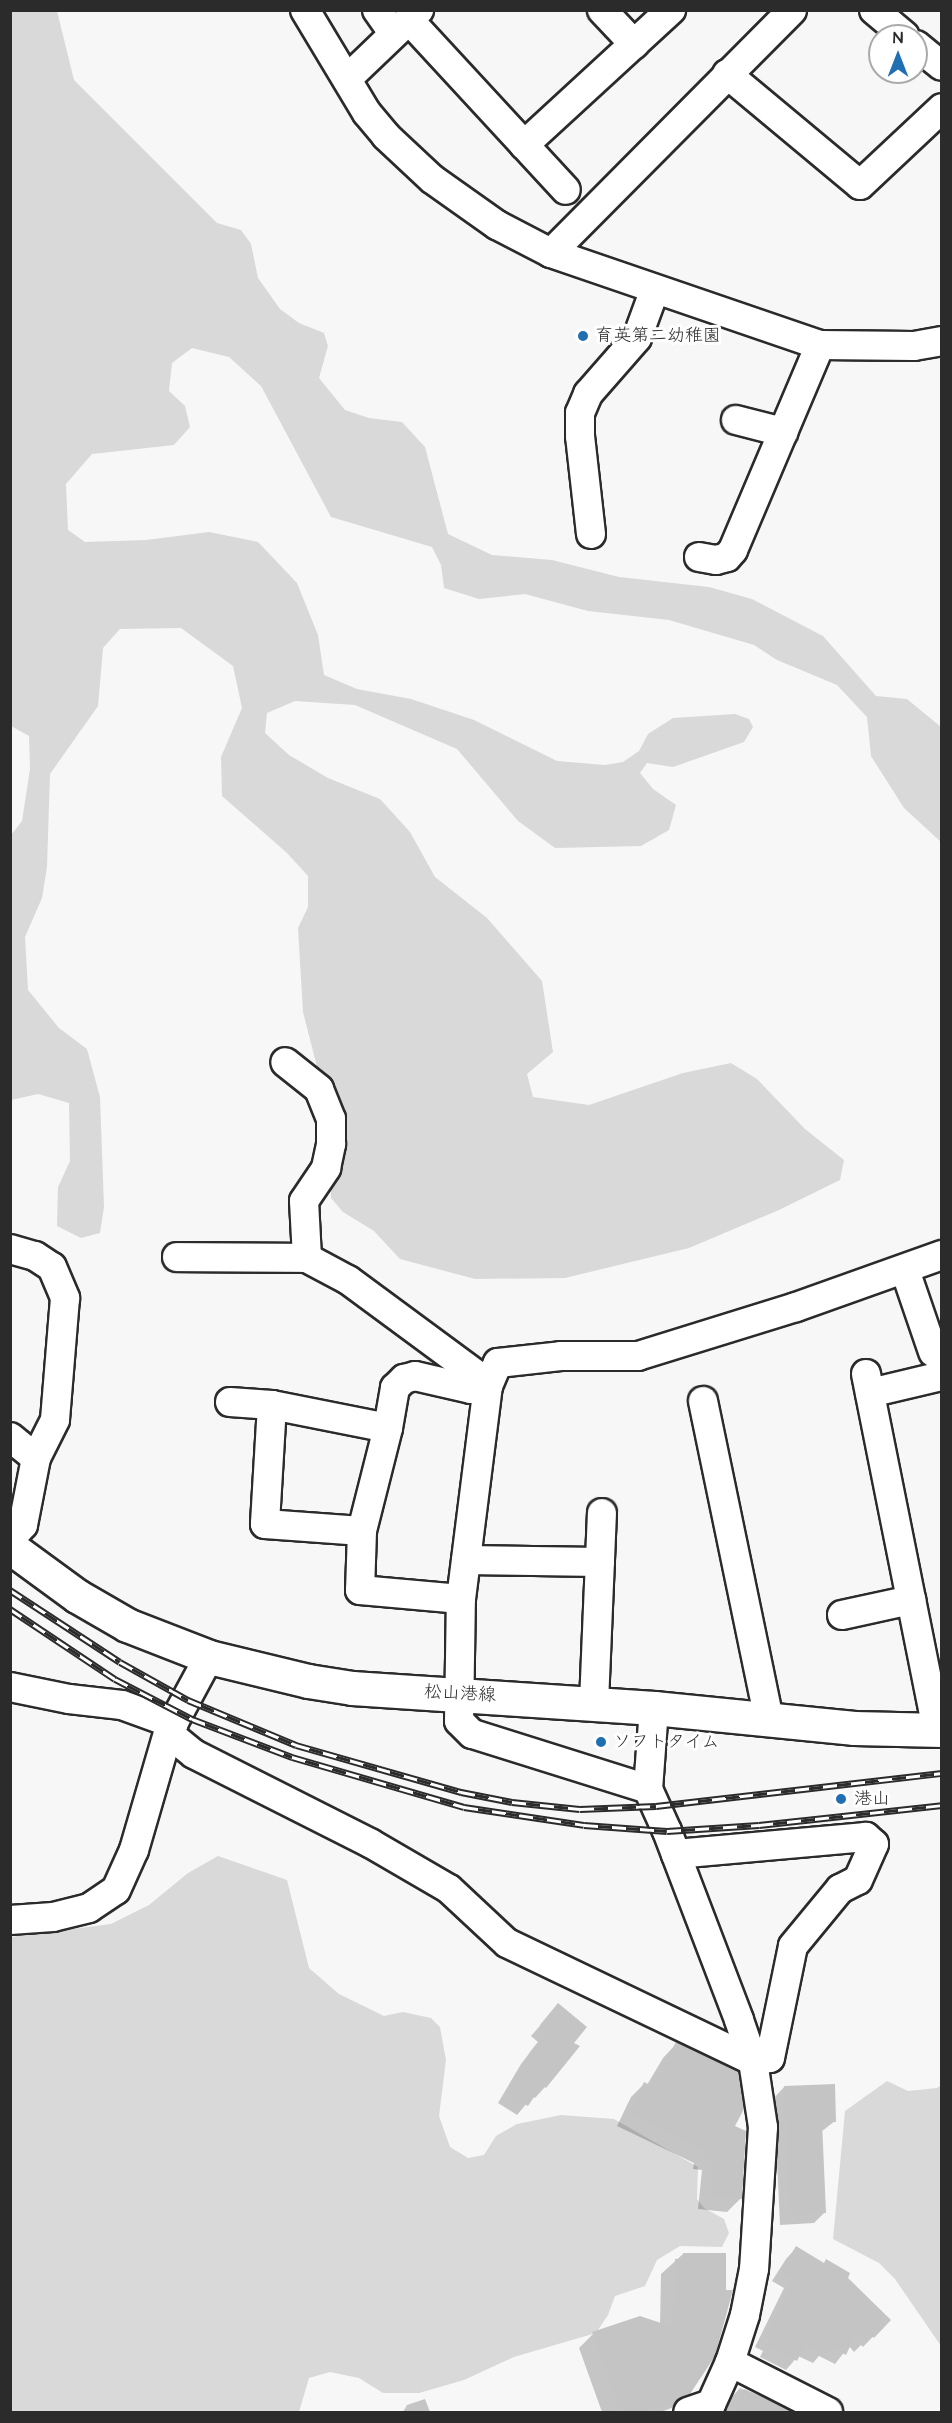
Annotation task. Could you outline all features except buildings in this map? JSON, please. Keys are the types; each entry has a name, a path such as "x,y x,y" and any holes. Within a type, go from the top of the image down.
{"main road":[{"name":"松山港線","path":"10,1547 77,1596 121,1622 162,1641 209,1657 308,1681 352,1688 594,1703 854,1728 939,1730"}],"street":[{"path":"304,10 367,113 386,136 432,179 497,225 551,253 820,345 914,346 942,341"},
{"path":"377,10 408,22 566,190"},
{"path":"602,10 634,44"},
{"path":"524,145 671,10"},
{"path":"551,253 792,10"},
{"path":"874,10 891,24"},
{"path":"347,80 408,22"},
{"path":"928,55 942,66"},
{"path":"727,74 860,185 938,120"},
{"path":"591,534 580,436 580,413 588,394 637,338 655,289"},
{"path":"699,557 716,560 727,557 733,550 820,345"},
{"path":"736,420 783,432"},
{"path":"285,1062 319,1089 331,1119 331,1144 326,1168 304,1201 306,1258"},
{"path":"10,1249 35,1256 52,1267 65,1298 55,1420 36,1458 23,1525 10,1539"},
{"path":"648,1789 472,1734 459,1721 461,1599 488,1386 498,1363 561,1356 638,1356 905,1270 942,1255"},
{"path":"177,1257 306,1258 348,1280 481,1378 488,1386"},
{"path":"905,1270 937,1364 868,1383 939,1730"},
{"path":"461,1599 360,1590 362,1531 388,1428 395,1388 404,1379 415,1376 471,1389 488,1386"},
{"path":"703,1401 769,1720"},
{"path":"230,1402 272,1405 388,1428"},
{"path":"272,1405 265,1524 362,1531"},
{"path":"10,1437 36,1458"},
{"path":"594,1703 602,1513"},
{"path":"466,1560 600,1562"},
{"path":"842,1615 911,1600"},
{"path":"10,1920 53,1917 89,1908 116,1890 134,1850 171,1728 209,1657"},
{"path":"10,1687 69,1699 122,1705 171,1728 203,1759 370,1843 449,1889 507,1943 753,2061 770,2058 794,1946 840,1889 858,1880 874,1844 866,1837 676,1854"},
{"path":"654,1708 648,1789 676,1854 753,2061 763,2127 754,2269 745,2315 730,2362 702,2410"},
{"path":"730,2362 828,2412"}],"shaded area":[{"path":"11,11 57,11 74,80 217,223 241,230 251,244 258,278 280,309 299,323 324,333 328,346 319,378 345,410 369,418 402,422 425,447 448,534 492,555 552,560 619,577 709,587 752,599 823,636 876,696 907,699 941,727 941,842 904,808 871,756 867,717 837,685 777,660 754,645 669,620 588,611 525,594 479,599 444,588 441,565 432,547 331,517 261,386 229,357 192,348 172,363 169,391 185,406 190,427 174,445 92,454 66,484 68,530 85,542 146,540 209,532 258,542 297,583 318,635 324,675 357,689 411,699 474,720 557,761 605,765 623,762 639,751 648,734 673,718 735,714 749,719 753,727 744,742 673,767 647,763 640,773 653,789 676,805 669,830 641,846 555,848 518,821 457,749 355,705 295,701 267,713 265,733 289,755 328,778 380,799 410,832 435,877 487,918 542,981 553,1052 527,1074 533,1097 589,1105 683,1073 731,1063 757,1079 805,1129 844,1160 840,1180 779,1210 689,1248 565,1278 475,1279 400,1259 374,1231 343,1212 331,1198 328,1110 303,1012 298,928 308,907 308,876 287,853 222,796 221,757 242,708 233,666 181,628 120,629 103,648 98,706 50,774 47,867 42,898 25,937 28,990 59,1028 87,1049 100,1097 104,1207 100,1233 81,1238 57,1226 58,1187 70,1161 69,1103 38,1094 11,1100 11,835 22,821 30,769 29,736 11,726"},
{"path":"218,1856 287,1880 309,1968 339,1994 384,2016 403,2012 431,2018 440,2027 446,2060 439,2116 450,2147 468,2158 484,2155 496,2136 517,2124 561,2115 614,2119 698,2167 697,2199 704,2208 724,2219 729,2233 722,2247 680,2246 657,2260 645,2286 615,2296 608,2315 596,2333 514,2357 464,2380 419,2393 383,2393 359,2378 330,2372 309,2378 299,2412 11,2412 10,1937 111,1924 149,1905 188,1873"},
{"path":"887,2081 908,2091 937,2088 941,2085 941,2346 895,2279 879,2263 833,2239 845,2111"}],"railway":[{"path":"10,1590 120,1662 188,1700 296,1745 461,1792 512,1802 580,1809 656,1806 942,1773"},
{"path":"10,1609 115,1679 192,1719 292,1757 464,1807 584,1825 667,1831 759,1825 942,1805"}],"place":[{"name":"育英第二幼稚園","path":"583,336"},
{"name":"ソフトタイム","path":"601,1742"},
{"name":"港山","path":"841,1799"}]}
